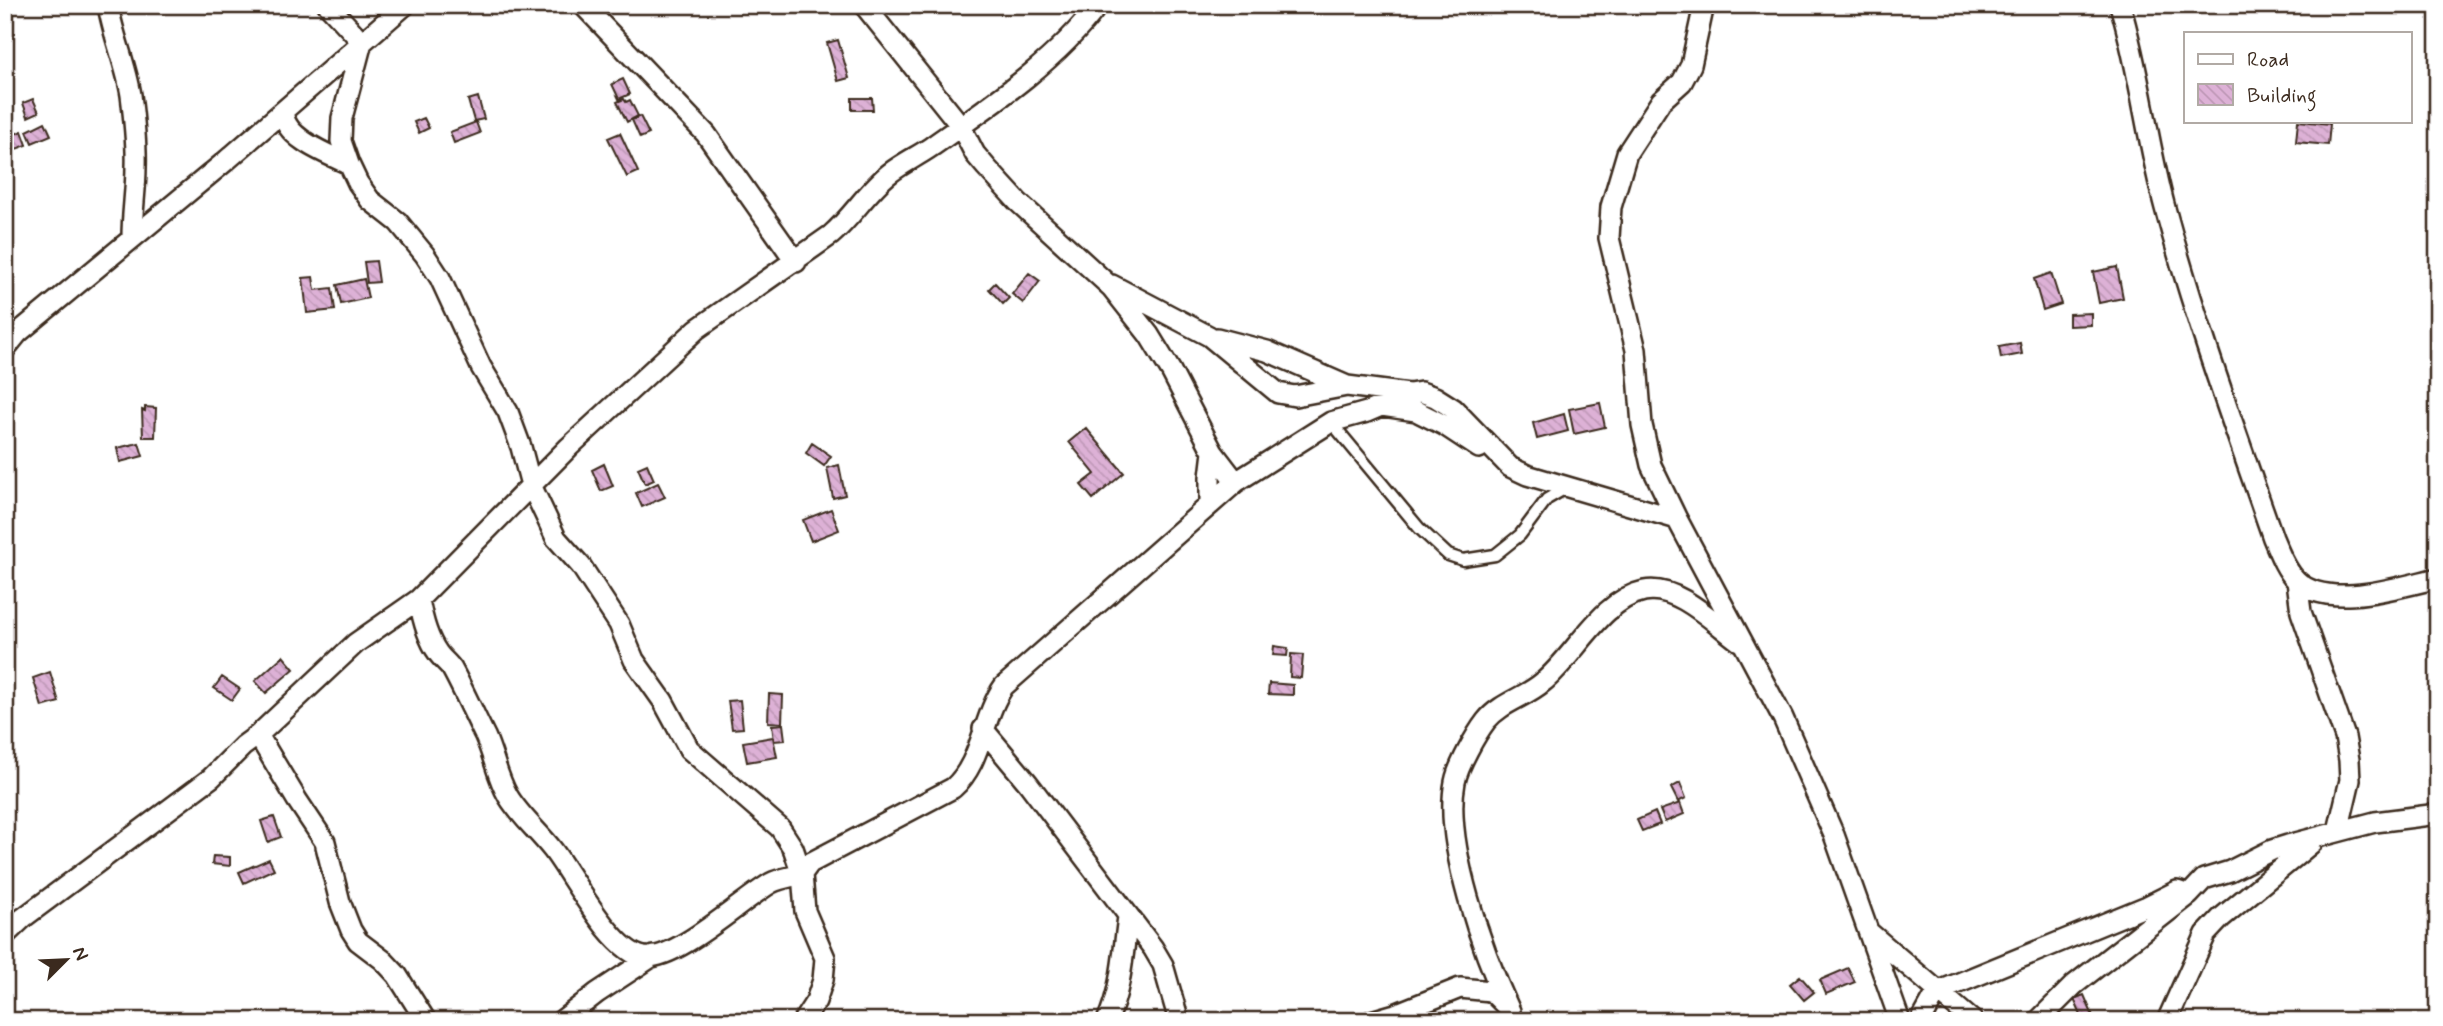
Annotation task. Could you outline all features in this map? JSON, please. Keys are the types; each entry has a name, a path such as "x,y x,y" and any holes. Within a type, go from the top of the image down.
{"street":[{"path":"108,5 125,62 132,110 136,164 132,237"},
{"path":"328,5 362,42"},
{"path":"5,349 12,334 227,160 405,5"},
{"path":"583,5 706,134 796,262"},
{"path":"864,5 960,125 985,167 1018,202 1105,281 1149,335 1213,452 1236,482"},
{"path":"1074,5 1085,22"},
{"path":"5,935 23,918 211,778 356,643 419,598 531,485 697,329 796,262 846,222 870,191 1049,57 1085,22 1098,5"},
{"path":"1704,5 1691,65 1682,82 1661,101 1627,153 1611,207 1609,238 1636,350 1642,425 1651,465 1676,519 1783,718 1835,835 1900,1021"},
{"path":"2120,5 2133,54 2164,206 2210,360 2273,538 2297,581 2301,612 2335,706 2349,760 2350,780 2329,833 2221,918 2206,934 2167,1021"},
{"path":"362,42 342,118 341,141 349,164 370,200 398,222 440,278 481,368 508,412 531,485 556,538 581,566 620,624 634,660 663,701 689,749 785,833 793,848 802,874 805,911 825,958 823,980 816,1001 803,1021"},
{"path":"284,111 283,119 289,129 301,139 349,164"},
{"path":"1105,281 1209,336 1278,393 1295,396 1347,386"},
{"path":"1209,336 1267,351 1347,386 1409,394"},
{"path":"419,598 422,617 432,643 450,666 495,757 500,779 509,797 531,828 552,848 597,917 631,952 643,957 653,956 675,949 693,938 774,881 802,874 810,863 953,788 962,780 972,762 994,700 1004,686 1236,482 1331,422 1421,392 1454,409 1510,467"},
{"path":"1382,406 1416,411 1527,475 1676,519"},
{"path":"1210,505 1213,452"},
{"path":"2297,581 2330,595 2365,594 2438,578"},
{"path":"1512,1016 1486,955 1460,865 1452,805 1455,779 1486,720 1550,677 1601,617 1626,598 1644,591 1664,591 1678,596 1743,644"},
{"path":"983,729 1028,783 1153,948 1163,965 1179,1021"},
{"path":"258,735 325,842 343,912 358,941 383,960 397,975 426,1021"},
{"path":"2038,1021 2074,985 2189,895 2204,879 2230,872 2272,850 2329,833 2385,820 2438,814"},
{"path":"1922,1021 1937,992 2147,906 2177,891 2189,895"},
{"path":"1107,1021 1118,991 1128,917"},
{"path":"1869,932 1973,1021"},
{"path":"561,1021 653,956"},
{"path":"1371,1021 1460,988 1492,991 1512,1016"}],"lane":[{"path":"1331,422 1419,528 1448,555 1463,560 1495,555 1520,535 1547,499 1569,486"}],"building":[{"path":"838,40 849,78 838,81 827,43"},
{"path":"623,79 630,94 619,99 612,84"},
{"path":"478,97 484,119 474,121 468,100"},
{"path":"852,98 872,98 873,110 852,110"},
{"path":"33,99 39,112 28,117 23,103"},
{"path":"624,99 626,102 630,100 638,116 627,122 617,102"},
{"path":"640,116 649,134 640,138 632,120"},
{"path":"424,118 429,128 419,133 414,122"},
{"path":"45,122 51,135 32,143 27,131"},
{"path":"476,122 480,133 454,143 450,132"},
{"path":"2298,122 2330,124 2328,145 2296,142"},
{"path":"22,131 27,145 5,153 5,138"},
{"path":"620,133 638,172 627,177 608,138"},
{"path":"376,261 379,282 367,283 364,262"},
{"path":"2117,267 2123,298 2099,303 2093,272"},
{"path":"1029,273 1040,281 1023,303 1012,294"},
{"path":"2051,273 2061,304 2043,310 2034,279"},
{"path":"313,277 315,290 332,288 335,310 307,313 303,278"},
{"path":"364,279 368,298 341,304 337,285"},
{"path":"995,283 1009,298 1003,304 989,289"},
{"path":"2091,313 2091,325 2069,326 2069,314"},
{"path":"2020,343 2022,354 2001,358 1999,347"},
{"path":"1600,403 1605,427 1574,434 1569,409"},
{"path":"145,407 156,408 155,437 143,437 142,410 145,411"},
{"path":"1564,414 1568,431 1537,439 1533,423"},
{"path":"1086,428 1124,473 1093,499 1081,485 1095,474 1069,442"},
{"path":"139,443 143,456 120,462 117,448"},
{"path":"812,443 831,456 824,466 806,453"},
{"path":"604,464 613,486 601,491 592,470"},
{"path":"647,464 654,480 645,484 638,468"},
{"path":"839,465 845,495 833,498 827,468"},
{"path":"658,483 665,497 642,507 636,493"},
{"path":"831,509 839,530 811,541 803,520"},
{"path":"1274,646 1288,648 1287,656 1273,655"},
{"path":"1291,654 1303,655 1301,678 1290,677"},
{"path":"283,656 294,669 266,693 255,681"},
{"path":"50,672 59,702 42,707 33,678"},
{"path":"222,677 240,689 232,700 214,688"},
{"path":"1269,683 1293,685 1293,695 1268,694"},
{"path":"769,694 783,695 782,723 768,722"},
{"path":"740,700 743,728 732,729 728,701"},
{"path":"783,724 785,740 774,741 772,725"},
{"path":"773,737 777,757 747,762 743,742"},
{"path":"1680,783 1686,798 1678,802 1671,788"},
{"path":"1680,803 1684,814 1665,822 1660,810"},
{"path":"1655,812 1660,824 1642,831 1637,820"},
{"path":"274,817 281,837 268,842 261,821"},
{"path":"213,856 230,857 230,866 212,864"},
{"path":"269,859 274,869 244,883 239,872"},
{"path":"1848,968 1855,982 1826,994 1820,980"},
{"path":"1800,976 1814,992 1804,1000 1790,984"},
{"path":"2084,995 2093,1016 2083,1020 2074,999"}]}
